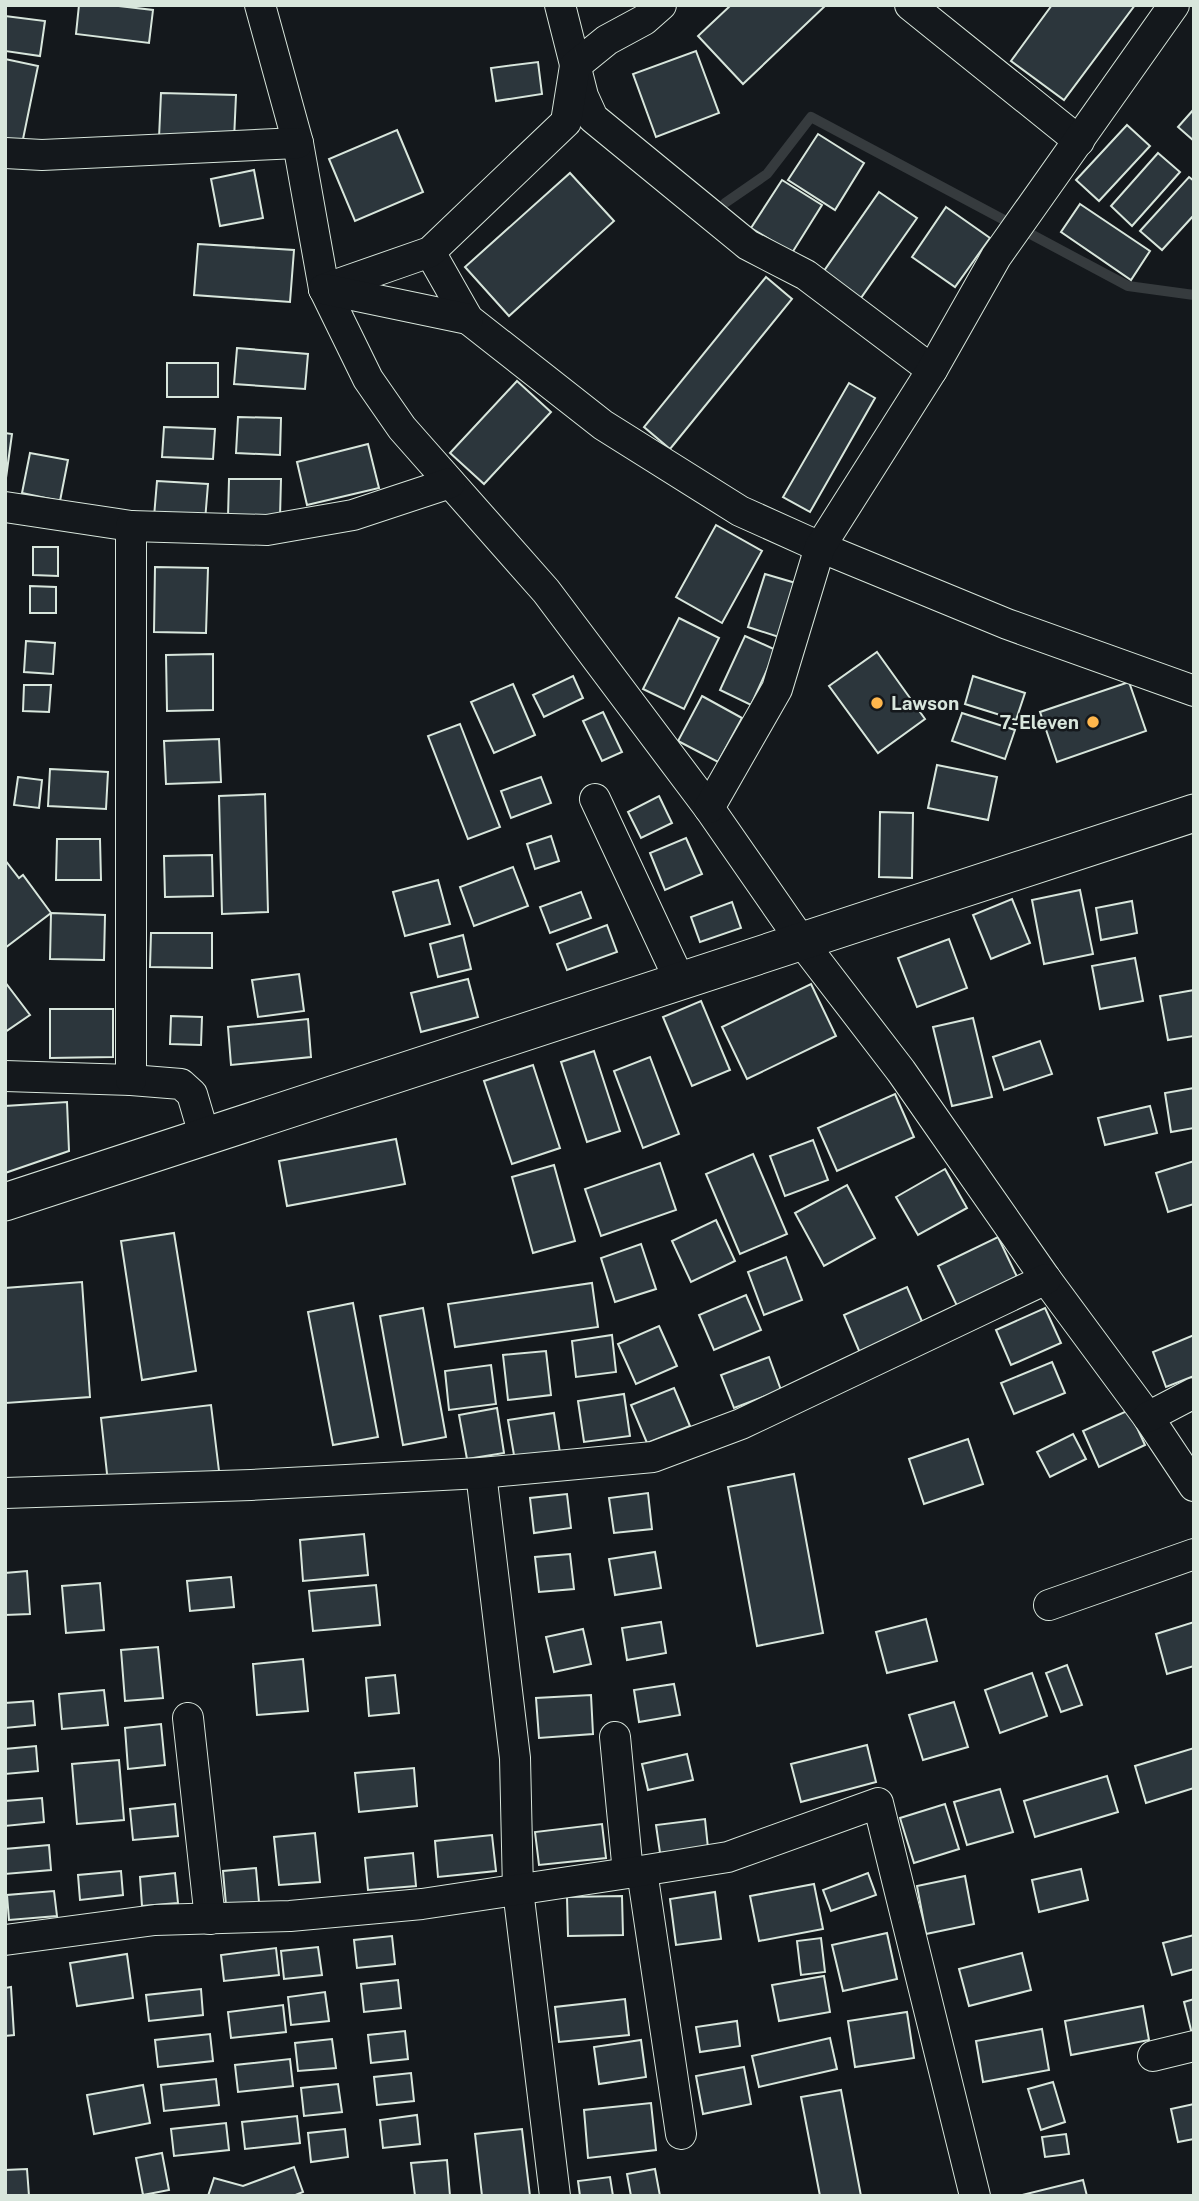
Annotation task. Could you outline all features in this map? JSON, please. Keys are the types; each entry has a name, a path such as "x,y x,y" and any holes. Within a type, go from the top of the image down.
{"street":[{"path":"260,5 298,143 324,289 368,379 402,428 546,591 709,808 802,942 901,1071 1046,1279 1149,1417 1194,1486"},
{"path":"560,5 583,96 593,118 748,245 806,275 932,370"},
{"path":"324,289 430,252 566,122 575,66 607,40 644,20 661,5"},
{"path":"910,5 1079,141"},
{"path":"709,808 777,690 820,547 932,370 996,257 1174,5"},
{"path":"5,153 42,155 298,143"},
{"path":"430,252 468,318 603,425 740,511 1007,624 1194,691"},
{"path":"324,289 468,318"},
{"path":"5,507 131,526 267,530 353,516 450,483"},
{"path":"131,526 131,1080"},
{"path":"595,799 680,981"},
{"path":"5,1202 1194,813"},
{"path":"5,1076 181,1084 192,1094 205,1138"},
{"path":"5,1493 251,1485 481,1473 653,1457 741,1424 1046,1279"},
{"path":"1149,1417 1194,1393"},
{"path":"481,1473 515,1758 518,1890 555,2196"},
{"path":"1049,1605 1194,1554"},
{"path":"188,1718 210,1919"},
{"path":"615,1737 635,1872 681,2134"},
{"path":"5,1940 155,1920 290,1916 396,1907 635,1872 727,1857 877,1803 975,2196"},
{"path":"1153,2056 1194,2046"}],"building":[{"path":"79,5 153,10 149,43 76,34"},
{"path":"731,5 826,5 743,84 698,36"},
{"path":"1052,5 1135,5 1064,100 1011,61"},
{"path":"5,16 45,21 40,56 5,51"},
{"path":"696,51 719,113 656,137 633,74"},
{"path":"5,59 38,66 22,144 5,140"},
{"path":"538,62 542,94 496,101 491,68"},
{"path":"161,93 236,95 234,140 159,138"},
{"path":"1194,109 1194,141 1178,127"},
{"path":"1127,125 1150,146 1099,201 1076,180"},
{"path":"397,130 423,192 355,221 329,159"},
{"path":"818,134 864,163 835,210 788,180"},
{"path":"1158,153 1180,172 1132,226 1111,206"},
{"path":"254,170 263,218 220,226 211,179"},
{"path":"570,173 614,221 509,316 465,267"},
{"path":"1189,177 1194,181 1194,215 1162,250 1140,231"},
{"path":"782,180 822,205 792,253 751,228"},
{"path":"879,192 917,218 856,305 819,278"},
{"path":"1080,204 1150,251 1131,280 1061,232"},
{"path":"946,207 990,238 955,287 912,257"},
{"path":"198,244 294,250 290,302 194,295"},
{"path":"766,277 792,299 670,449 644,427"},
{"path":"237,348 308,354 305,389 234,384"},
{"path":"167,363 218,363 218,397 167,397"},
{"path":"517,381 551,412 484,484 450,453"},
{"path":"849,383 875,398 810,512 783,497"},
{"path":"238,417 281,418 280,455 236,453"},
{"path":"164,427 215,429 213,459 162,457"},
{"path":"5,433 12,434 5,485"},
{"path":"368,444 379,488 307,505 297,462"},
{"path":"30,453 68,460 60,501 22,493"},
{"path":"229,479 281,479 280,517 228,517"},
{"path":"157,481 208,484 205,521 154,517"},
{"path":"716,525 762,551 722,623 676,597"},
{"path":"33,547 58,547 58,576 33,575"},
{"path":"155,567 208,568 206,633 154,632"},
{"path":"765,574 799,584 782,638 748,627"},
{"path":"30,586 56,587 56,613 30,613"},
{"path":"679,618 719,638 684,709 643,689"},
{"path":"745,636 776,650 751,705 720,690"},
{"path":"26,641 55,643 53,674 24,672"},
{"name":"Lawson","path":"877,652 925,719 878,753 829,686"},
{"path":"213,654 213,710 167,711 166,655"},
{"path":"573,676 583,698 544,717 533,695"},
{"path":"973,676 1025,693 1016,720 965,704"},
{"name":"7-Eleven","path":"1129,682 1146,731 1057,762 1040,712"},
{"path":"513,684 535,735 494,753 471,702"},
{"path":"24,685 51,685 49,712 23,711"},
{"path":"702,696 742,718 718,762 678,741"},
{"path":"603,712 622,752 602,761 583,721"},
{"path":"962,713 1015,730 1005,759 952,741"},
{"path":"460,724 500,827 468,839 428,736"},
{"path":"219,739 221,782 166,784 164,741"},
{"path":"937,765 997,777 988,820 928,808"},
{"path":"50,769 108,772 106,809 48,806"},
{"path":"18,777 42,780 39,808 14,805"},
{"path":"541,777 551,803 511,818 501,791"},
{"path":"265,794 268,912 222,914 219,796"},
{"path":"659,796 672,823 641,838 628,812"},
{"path":"880,812 913,813 912,878 879,877"},
{"path":"551,836 559,861 535,869 527,844"},
{"path":"686,838 702,874 665,890 650,853"},
{"path":"57,839 100,839 101,880 56,880"},
{"path":"212,855 213,896 165,897 164,856"},
{"path":"5,860 19,878 23,875 51,913 5,948"},
{"path":"513,867 528,906 474,926 460,887"},
{"path":"438,880 450,924 405,936 393,892"},
{"path":"1080,890 1093,954 1044,964 1032,900"},
{"path":"581,892 591,918 550,933 540,907"},
{"path":"1012,899 1030,943 991,959 973,915"},
{"path":"1132,901 1137,933 1101,940 1096,908"},
{"path":"732,902 741,928 700,942 691,917"},
{"path":"51,913 105,915 104,960 50,959"},
{"path":"607,925 617,952 567,970 557,944"},
{"path":"151,933 212,933 212,968 150,967"},
{"path":"463,935 471,969 438,977 430,944"},
{"path":"949,939 967,988 917,1007 898,958"},
{"path":"1135,958 1143,1001 1100,1009 1092,966"},
{"path":"299,974 304,1011 258,1017 252,980"},
{"path":"468,979 478,1017 421,1032 411,993"},
{"path":"5,982 30,1015 5,1032"},
{"path":"811,984 836,1036 747,1079 722,1027"},
{"path":"1194,990 1194,1036 1168,1040 1160,996"},
{"path":"701,1001 730,1070 692,1086 663,1017"},
{"path":"50,1009 113,1009 113,1057 50,1058"},
{"path":"171,1016 202,1017 201,1045 170,1044"},
{"path":"973,1018 992,1097 952,1106 933,1027"},
{"path":"308,1019 311,1057 231,1065 228,1027"},
{"path":"1040,1041 1052,1074 1004,1090 993,1057"},
{"path":"594,1051 620,1131 587,1142 561,1062"},
{"path":"650,1057 679,1134 643,1148 614,1071"},
{"path":"533,1065 560,1148 512,1164 484,1081"},
{"path":"1194,1088 1194,1128 1171,1132 1165,1093"},
{"path":"895,1094 914,1137 837,1171 818,1128"},
{"path":"67,1102 69,1151 5,1173 5,1106"},
{"path":"1150,1106 1157,1133 1105,1145 1098,1118"},
{"path":"396,1139 405,1184 287,1206 279,1161"},
{"path":"813,1140 828,1180 785,1196 770,1156"},
{"path":"753,1154 787,1234 740,1254 706,1174"},
{"path":"1194,1161 1194,1204 1168,1212 1156,1173"},
{"path":"660,1163 676,1210 601,1236 585,1189"},
{"path":"554,1165 575,1241 533,1253 512,1177"},
{"path":"945,1169 967,1208 918,1235 896,1197"},
{"path":"847,1185 875,1238 824,1266 795,1213"},
{"path":"716,1220 735,1261 691,1282 672,1241"},
{"path":"174,1233 196,1371 142,1380 121,1241"},
{"path":"998,1237 1019,1281 959,1310 938,1266"},
{"path":"641,1244 656,1289 615,1302 601,1258"},
{"path":"786,1257 802,1300 764,1315 748,1272"},
{"path":"82,1282 90,1397 6,1403 5,1288"},
{"path":"592,1283 598,1327 455,1347 448,1304"},
{"path":"907,1287 924,1326 860,1353 844,1315"},
{"path":"746,1295 761,1330 714,1350 699,1315"},
{"path":"353,1303 378,1437 333,1445 308,1312"},
{"path":"423,1308 446,1437 403,1445 380,1316"},
{"path":"1045,1308 1061,1343 1011,1365 996,1330"},
{"path":"659,1326 677,1366 636,1384 618,1344"},
{"path":"612,1335 616,1372 576,1377 572,1341"},
{"path":"1194,1335 1194,1376 1166,1387 1153,1352"},
{"path":"546,1351 551,1395 508,1400 503,1355"},
{"path":"769,1357 781,1390 734,1408 721,1375"},
{"path":"1052,1362 1065,1393 1014,1414 1001,1383"},
{"path":"491,1365 496,1404 449,1410 445,1371"},
{"path":"674,1388 690,1426 647,1443 631,1405"},
{"path":"624,1394 630,1436 584,1442 578,1401"},
{"path":"211,1405 219,1471 108,1483 101,1418"},
{"path":"497,1408 504,1453 467,1459 459,1415"},
{"path":"1129,1410 1145,1445 1099,1467 1083,1431"},
{"path":"554,1413 560,1453 515,1461 508,1420"},
{"path":"1073,1434 1086,1459 1050,1477 1037,1452"},
{"path":"968,1439 983,1484 924,1504 909,1459"},
{"path":"794,1474 823,1633 757,1646 728,1487"},
{"path":"648,1493 652,1529 614,1533 609,1498"},
{"path":"567,1494 571,1528 534,1533 530,1498"},
{"path":"364,1534 368,1575 303,1581 300,1540"},
{"path":"655,1552 661,1588 615,1595 609,1559"},
{"path":"570,1554 574,1589 539,1592 535,1557"},
{"path":"27,1571 30,1614 5,1615 5,1573"},
{"path":"231,1577 234,1607 190,1611 187,1581"},
{"path":"100,1583 104,1630 66,1633 62,1586"},
{"path":"376,1585 380,1625 313,1631 309,1591"},
{"path":"926,1619 937,1661 887,1673 876,1632"},
{"path":"661,1622 666,1653 627,1660 622,1628"},
{"path":"1194,1622 1194,1666 1167,1674 1156,1634"},
{"path":"583,1629 591,1664 554,1672 546,1637"},
{"path":"158,1647 163,1698 125,1701 121,1650"},
{"path":"303,1659 308,1711 257,1715 253,1664"},
{"path":"1067,1665 1082,1705 1061,1712 1046,1673"},
{"path":"1032,1673 1047,1716 1000,1733 985,1690"},
{"path":"395,1675 399,1713 369,1716 366,1678"},
{"path":"674,1684 680,1715 639,1722 634,1690"},
{"path":"104,1690 108,1725 62,1729 59,1694"},
{"path":"591,1695 593,1734 539,1738 536,1698"},
{"path":"33,1701 35,1725 5,1728 5,1703"},
{"path":"954,1702 968,1747 923,1760 909,1715"},
{"path":"161,1724 165,1765 128,1769 125,1728"},
{"path":"867,1745 876,1782 801,1802 791,1764"},
{"path":"36,1746 38,1771 5,1774 5,1749"},
{"path":"1194,1748 1194,1788 1146,1803 1135,1766"},
{"path":"687,1754 693,1780 648,1790 642,1764"},
{"path":"119,1760 124,1820 77,1824 72,1764"},
{"path":"414,1768 417,1806 359,1812 355,1773"},
{"path":"1107,1776 1118,1812 1035,1837 1024,1801"},
{"path":"1000,1789 1013,1832 967,1845 954,1802"},
{"path":"42,1798 44,1822 5,1826 5,1801"},
{"path":"175,1804 178,1836 133,1840 130,1809"},
{"path":"945,1804 959,1849 914,1863 900,1818"},
{"path":"705,1819 708,1848 660,1853 656,1825"},
{"path":"602,1824 606,1858 539,1865 535,1832"},
{"path":"315,1833 320,1882 279,1885 274,1837"},
{"path":"492,1835 496,1871 438,1877 435,1841"},
{"path":"49,1845 51,1870 5,1874 5,1849"},
{"path":"413,1853 416,1886 368,1890 365,1858"},
{"path":"256,1868 259,1902 226,1905 223,1871"},
{"path":"1081,1869 1088,1900 1039,1912 1032,1880"},
{"path":"121,1871 123,1895 80,1900 78,1875"},
{"path":"175,1873 178,1903 142,1906 140,1877"},
{"path":"868,1873 876,1895 831,1911 823,1890"},
{"path":"965,1876 974,1924 926,1934 917,1886"},
{"path":"814,1884 823,1929 759,1941 750,1896"},
{"path":"54,1891 57,1916 9,1920 7,1895"},
{"path":"715,1892 721,1939 676,1945 670,1899"},
{"path":"622,1896 623,1935 568,1936 567,1897"},
{"path":"887,1933 897,1979 843,1991 832,1945"},
{"path":"1194,1935 1194,1969 1172,1975 1163,1943"},
{"path":"392,1936 395,1964 357,1968 354,1940"},
{"path":"821,1938 825,1972 801,1975 797,1941"},
{"path":"318,1947 322,1975 284,1979 281,1951"},
{"path":"276,1948 279,1975 224,1981 221,1955"},
{"path":"1022,1953 1031,1990 969,2006 959,1969"},
{"path":"127,1954 133,1998 77,2006 70,1963"},
{"path":"824,1976 830,2012 779,2021 772,1985"},
{"path":"398,1980 401,2008 364,2012 361,1984"},
{"path":"11,1987 14,2035 5,2036 5,1988"},
{"path":"201,1989 203,2015 149,2021 146,1995"},
{"path":"325,1992 329,2021 291,2025 288,1997"},
{"path":"625,1999 629,2035 559,2042 555,2007"},
{"path":"1194,1999 1194,2034 1192,2034 1184,2002"},
{"path":"283,2005 286,2032 231,2038 228,2012"},
{"path":"1143,2006 1149,2040 1071,2055 1065,2021"},
{"path":"907,2012 914,2058 855,2067 848,2021"},
{"path":"737,2021 740,2046 700,2052 696,2027"},
{"path":"1042,2029 1049,2070 983,2082 976,2041"},
{"path":"405,2031 408,2059 371,2063 368,2035"},
{"path":"210,2034 213,2061 158,2067 155,2040"},
{"path":"830,2038 837,2069 759,2087 752,2056"},
{"path":"332,2039 336,2068 298,2071 295,2043"},
{"path":"641,2040 646,2077 599,2084 594,2047"},
{"path":"290,2059 293,2086 238,2092 235,2065"},
{"path":"744,2067 751,2104 703,2114 696,2076"},
{"path":"411,2073 414,2101 377,2105 374,2077"},
{"path":"216,2079 219,2105 164,2111 161,2085"},
{"path":"1053,2082 1065,2122 1041,2130 1028,2089"},
{"path":"338,2084 342,2112 304,2116 301,2088"},
{"path":"143,2085 150,2123 94,2134 87,2095"},
{"path":"841,2090 861,2196 820,2196 801,2097"},
{"path":"651,2103 656,2150 588,2158 584,2110"},
{"path":"1194,2104 1194,2139 1178,2142 1171,2109"},
{"path":"417,2115 420,2144 383,2148 380,2120"},
{"path":"297,2116 300,2143 245,2149 242,2122"},
{"path":"226,2123 229,2150 174,2156 171,2129"},
{"path":"345,2129 348,2157 311,2162 308,2133"},
{"path":"522,2129 530,2196 482,2196 475,2134"},
{"path":"1066,2134 1069,2154 1045,2157 1042,2137"},
{"path":"162,2153 169,2190 143,2195 136,2158"},
{"path":"447,2160 450,2196 415,2196 411,2163"},
{"path":"294,2167 303,2192 293,2196 208,2196 214,2178 243,2186"},
{"path":"27,2169 29,2196 5,2196 5,2170"},
{"path":"655,2169 660,2196 631,2196 627,2174"},
{"path":"610,2177 613,2196 580,2196 578,2181"},
{"path":"1083,2180 1087,2196 1022,2196 1022,2195"}],"waterway":[{"path":"725,203 767,174 811,117 1128,286 1194,295"}],"place":[{"name":"Lawson","path":"877,703"},
{"name":"7-Eleven","path":"1093,722"}]}
